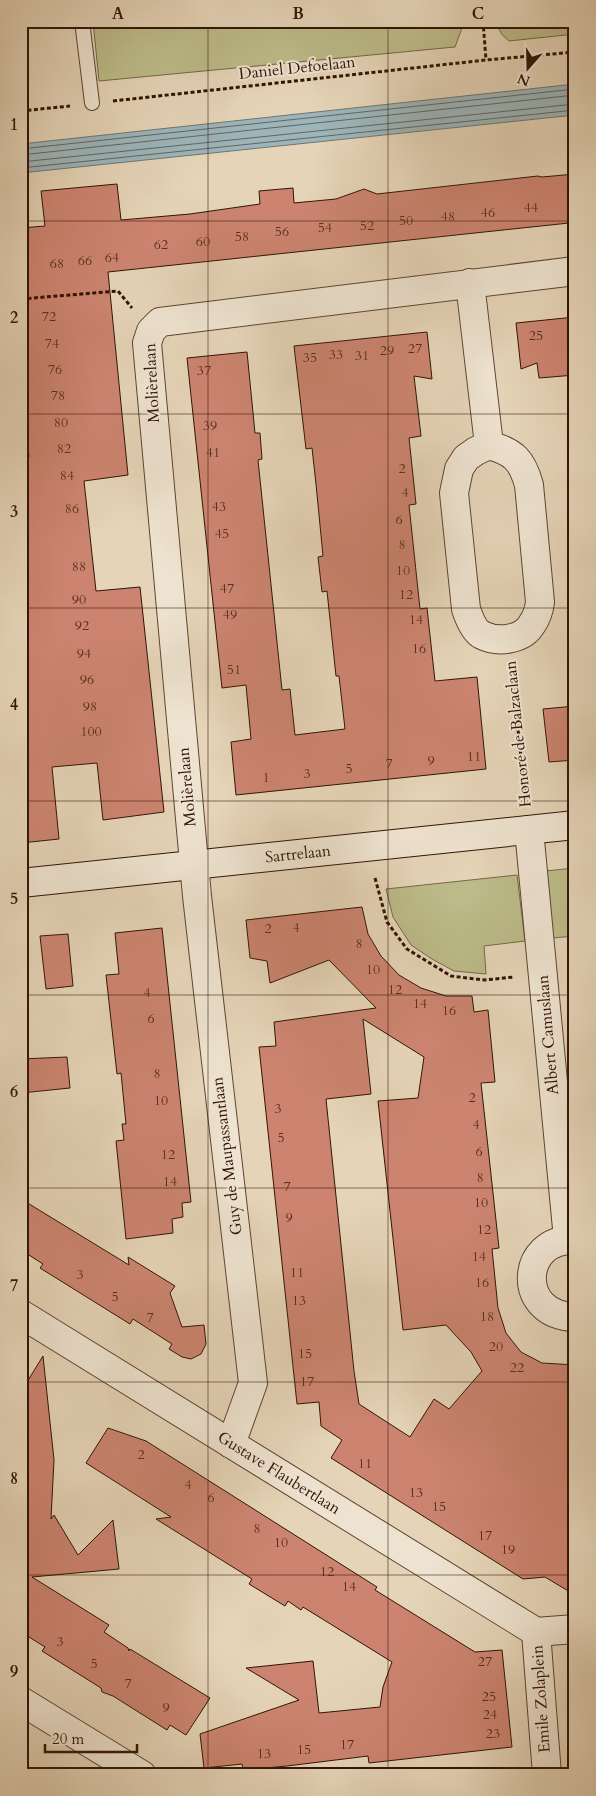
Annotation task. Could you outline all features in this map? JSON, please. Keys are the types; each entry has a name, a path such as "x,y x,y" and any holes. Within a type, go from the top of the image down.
{"street":[{"name":"Molièrelaan","path":"194,865 147,343 151,331 160,322 575,271"},
{"path":"470,283 489,445"},
{"name":"Honoré de Balzaclaan","path":"489,445 502,448 514,454 524,468 530,485 540,602 532,626 519,636 508,639 494,639 481,635 470,620 466,609 454,493 459,469 466,458 489,445"},
{"name":"Sartrelaan","path":"21,883 575,825"},
{"name":"Albert Camuslaan","path":"529,830 542,974 571,1239 557,1242 547,1247 537,1258 532,1272 533,1291 538,1301 549,1312 562,1317 575,1317"},
{"name":"Guy de Maupassantlaan","path":"194,865 253,1382 232,1444"},
{"name":"Gustave Flaubertlaan","path":"21,1314 536,1632"},
{"name":"Emile Zolaplein","path":"547,1775 536,1632 575,1629"},
{"path":"21,1701 142,1775"}],"lane":[{"path":"82,21 92,103"}],"path":[{"path":"483,21 486,60"},
{"name":"Daniel Defoelaan","path":"21,111 575,52"},
{"path":"21,299 118,291 151,331"},
{"name":"Honoré de Balzaclaan","path":"508,639 529,830"},
{"path":"375,878 387,922 407,949 451,976 485,980 542,974"}],"shaded area":[{"path":"93,21 444,21 462,28 455,47 99,81"},
{"path":"500,21 575,21 575,34 509,41 502,35"},
{"path":"575,868 575,936 552,938 545,871"},
{"path":"517,875 525,941 484,946 486,974 454,971 411,945 393,917 386,889"}],"water":[{"path":"575,84 575,115 21,173 21,144"}],"building":[{"path":"575,174 575,217 568,218 569,223 108,272 128,475 84,481 96,591 140,587 164,812 103,820 97,763 52,767 59,839 21,843 21,458 29,457 21,383 21,228 45,226 41,191 117,184 121,220 190,214 260,204 259,191 293,188 294,203 336,199 364,189 377,194 538,176"},
{"path":"575,317 575,375 539,378 537,363 521,369 516,323"},
{"path":"427,332 432,379 414,376 421,436 409,438 416,504 409,505 420,609 427,608 435,681 477,677 486,769 236,795 231,742 251,739 246,685 222,688 187,358 247,352 255,433 260,433 262,459 258,460 282,690 290,689 295,735 345,729 339,676 336,676 327,591 322,592 318,557 323,556 312,448 306,449 294,346"},
{"path":"575,706 575,760 549,762 543,709"},
{"path":"362,907 368,934 381,956 399,975 421,988 446,996 472,996 474,1012 488,1010 495,1082 481,1083 499,1248 492,1249 498,1308 506,1333 521,1352 542,1363 575,1365 575,1394 571,1395 575,1440 575,1595 545,1577 523,1579 331,1458 342,1440 321,1426 319,1402 297,1404 259,1047 276,1046 274,1022 376,1008 329,960 270,983 267,961 250,958 246,920","holes":["363,1019 424,1057 418,1098 378,1101 403,1330 446,1325 471,1352 482,1371 449,1409 434,1399 410,1437 359,1404 326,1099 371,1094"]},
{"path":"162,928 191,1202 182,1203 183,1217 172,1219 173,1233 126,1239 116,1141 124,1140 122,1124 126,1124 121,1073 117,1074 106,975 119,974 115,933"},
{"path":"68,934 73,986 46,989 40,936"},
{"path":"67,1057 70,1088 21,1093 21,1059"},
{"path":"21,1199 129,1265 128,1257 175,1286 170,1293 182,1327 204,1325 206,1344 201,1354 191,1359 182,1357 169,1349 172,1344 133,1319 130,1324 40,1268 43,1264 21,1250"},
{"path":"43,1356 54,1460 51,1519 54,1515 78,1555 113,1520 119,1569 32,1577 109,1625 104,1632 128,1648 129,1651 130,1649 210,1698 186,1735 170,1725 167,1730 113,1696 102,1692 101,1688 42,1651 45,1647 21,1632 21,1612 25,1606 21,1578 21,1383 27,1382"},
{"path":"108,1428 146,1441 377,1587 375,1590 475,1652 502,1650 512,1747 369,1763 368,1756 243,1770 242,1764 204,1768 200,1734 299,1700 246,1668 313,1661 319,1713 380,1707 383,1687 392,1662 303,1607 301,1610 288,1601 285,1606 249,1584 252,1579 156,1519 171,1517 86,1463"}]}
